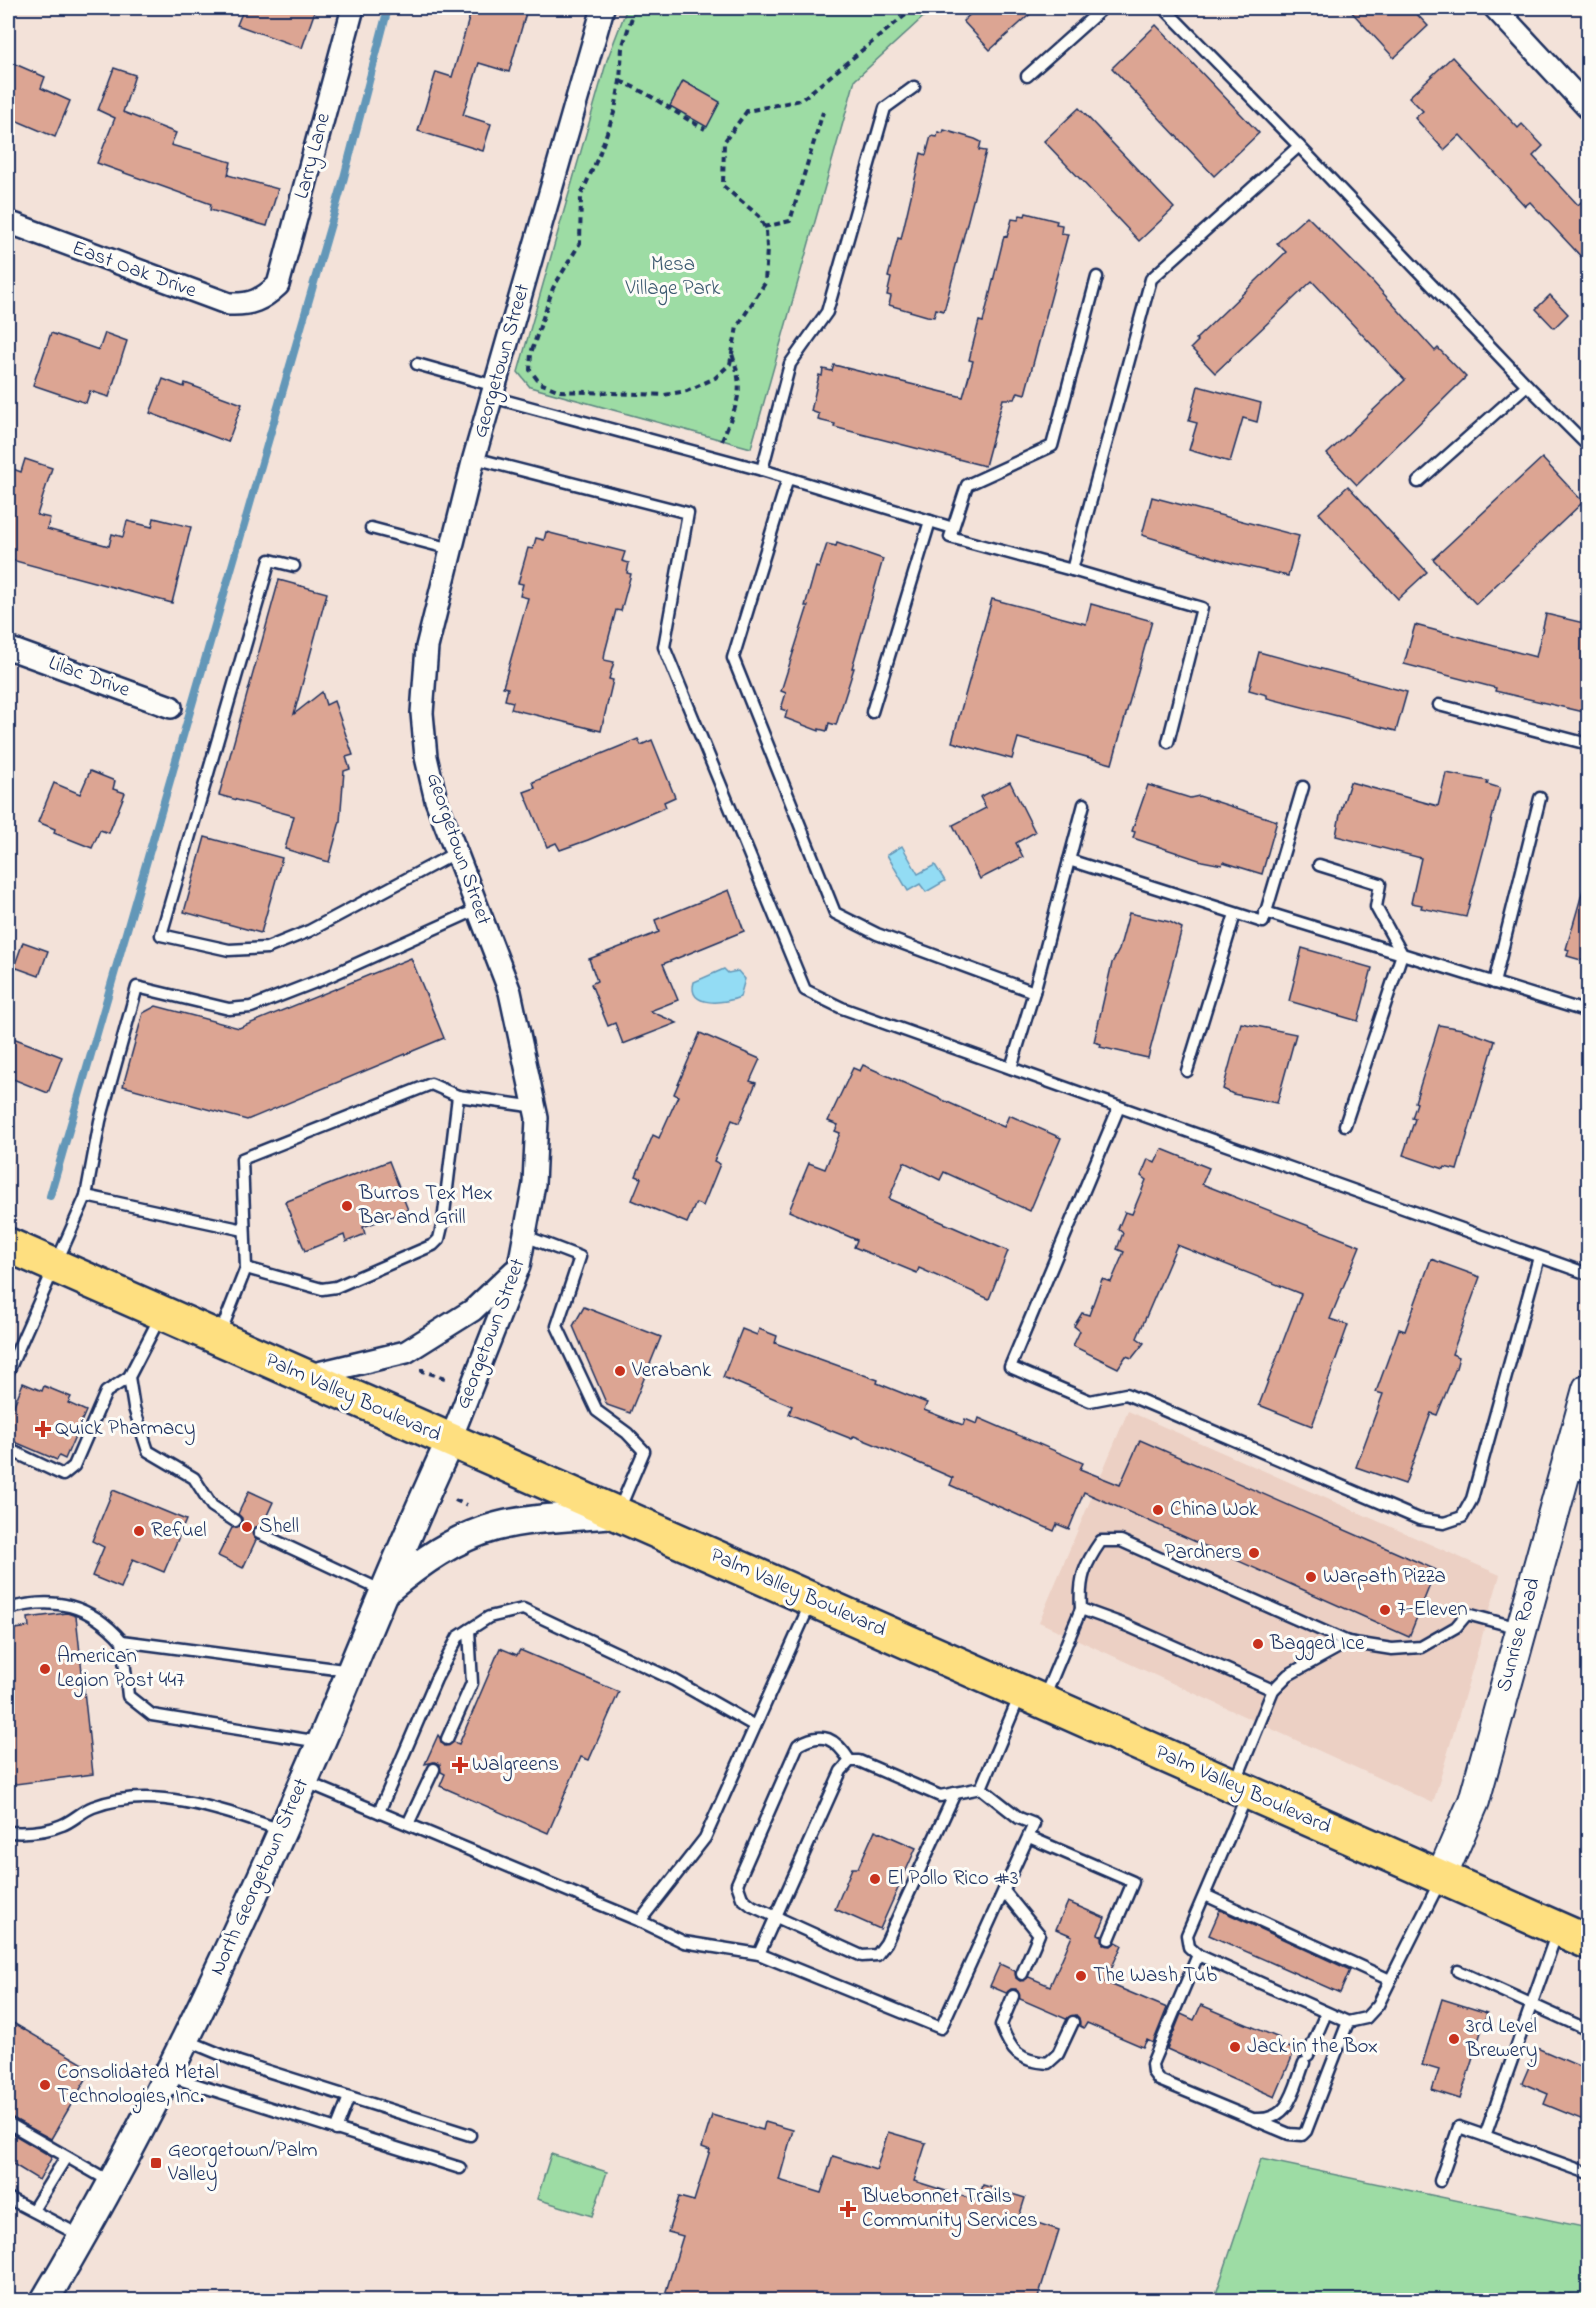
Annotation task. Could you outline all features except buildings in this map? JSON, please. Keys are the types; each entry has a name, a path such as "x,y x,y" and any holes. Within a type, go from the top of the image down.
{"highway":[{"name":"Palm Valley Boulevard","path":"8,1245 1588,1942"}],"main road":[{"name":"Sunrise Road","path":"1441,1877 1474,1801 1520,1628 1576,1475 1588,1389"}],"street":[{"name":"Larry Lane","path":"263,299 278,285 353,8"},
{"name":"Georgetown Street","path":"450,1441 519,1266 534,1184 537,1107 510,992 436,800 426,757 422,713 427,647 474,458 603,8"},
{"path":"1495,8 1588,108"},
{"name":"East Oak Drive","path":"8,222 229,304 246,305 263,299"},
{"name":"Lilac Drive","path":"8,648 171,707"},
{"path":"304,1376 406,1352 473,1310 519,1266"},
{"name":"North Georgetown Street","path":"45,2301 169,2076 186,2040 321,1742 450,1441"},
{"path":"385,1592 421,1562 451,1544 495,1526 618,1513"}],"lane":[{"path":"1027,76 1103,8"},
{"path":"1164,8 1588,446"},
{"path":"762,470 790,364 827,312 885,108 914,87"},
{"path":"1072,570 1151,279 1299,146"},
{"path":"1097,277 1052,446 967,485 950,537 1202,608 1168,742"},
{"path":"417,364 493,392 953,528"},
{"path":"1418,482 1527,385"},
{"path":"474,458 688,513 664,647 805,990 842,1008 1588,1275"},
{"path":"788,478 733,658 835,914 877,934 1034,993"},
{"path":"872,712 930,521"},
{"path":"371,528 451,549"},
{"path":"294,566 270,560 161,935 229,950 267,948 309,931 457,852"},
{"path":"1439,705 1588,744"},
{"path":"1069,860 1263,922 1303,787"},
{"path":"1494,983 1540,798"},
{"path":"1011,1068 1034,993 1084,804"},
{"path":"1319,865 1380,884 1376,907 1402,954 1345,1125"},
{"path":"8,1372 53,1266 86,1196 100,1122 137,987 229,1009 251,1006 323,979 478,909"},
{"path":"1265,912 1588,1012"},
{"path":"1187,1071 1235,914"},
{"path":"218,1338 246,1268 242,1159 431,1084 458,1096 537,1107"},
{"path":"246,1268 322,1289 336,1287 433,1245 439,1239 443,1222 458,1096"},
{"path":"1119,1107 1010,1367 1090,1401 1126,1394 1419,1519 1444,1522 1462,1517 1472,1499 1539,1257"},
{"path":"86,1196 244,1230"},
{"path":"525,1236 580,1257 557,1326 597,1411 627,1433 644,1451 618,1513"},
{"path":"8,1449 63,1475 74,1466 106,1392 129,1377 162,1314"},
{"path":"129,1377 134,1408 148,1451 194,1478 212,1506 235,1521"},
{"path":"259,1533 385,1592"},
{"path":"981,1788 1082,1609 1082,1575 1101,1541 1121,1541 1348,1642 1392,1649 1421,1647 1456,1627 1467,1614 1520,1628"},
{"path":"640,1921 705,1838 812,1599"},
{"path":"8,1609 34,1601 74,1606 107,1624 122,1641 128,1696 152,1715 321,1742"},
{"path":"379,1812 435,1679 458,1638 489,1617 523,1609 674,1680 755,1726"},
{"path":"1082,1609 1128,1626 1273,1690"},
{"path":"447,1739 472,1683 470,1630"},
{"path":"122,1641 351,1671"},
{"path":"1348,1642 1288,1675 1273,1690 1204,1895 1187,1935 1189,1947 1198,1955 1348,2022 1366,2018 1378,2005 1441,1877"},
{"path":"850,1761 840,1745 822,1737 811,1737 798,1745 737,1884 742,1898 776,1917 862,1956 877,1955 886,1942 955,1793"},
{"path":"304,1780 640,1921 684,1942 759,1954 941,2028 1034,1824 1019,1818 981,1788 940,1796 860,1761 850,1761 841,1771 759,1954"},
{"path":"408,1824 434,1769"},
{"path":"8,1832 24,1833 61,1826 93,1807 137,1799 182,1799 282,1830"},
{"path":"1029,1837 1133,1882 1109,1939"},
{"path":"1004,1891 1039,1934 1022,1974"},
{"path":"1204,1895 1390,1980"},
{"path":"1485,2136 1558,1929"},
{"path":"1198,1955 1152,2064 1153,2072 1159,2080 1295,2136 1306,2131 1348,2022"},
{"path":"1458,1971 1588,2030"},
{"path":"1013,1996 1001,2025 1009,2048 1030,2062 1048,2062 1058,2054 1073,2022"},
{"path":"1253,2119 1275,2117 1283,2112 1326,2013"},
{"path":"186,2040 239,2062 470,2135"},
{"path":"169,2076 460,2168"},
{"path":"336,2130 349,2097"},
{"path":"8,2123 111,2182"},
{"path":"1440,2181 1459,2127 1588,2174"},
{"path":"33,2210 66,2157"},
{"path":"8,2198 81,2236"}],"path":[{"path":"635,8 622,48 615,111 581,195 580,243 553,288 531,353 530,370 540,383 560,392 664,395 687,391 716,378 729,364 736,327 765,283 767,248 764,227 759,216 723,186 724,142 747,111 801,100 914,8"},
{"path":"620,81 651,94 666,109 705,129"},
{"path":"764,227 790,221 823,112"},
{"path":"717,458 740,398 740,376 732,354"},
{"path":"420,1364 422,1371 445,1378"},
{"path":"455,1500 466,1505"},
{"path":"1527,2301 1549,2293 1588,2298"}],"shaded area":[{"path":"1128,1411 1500,1575 1433,1803 1039,1622"}],"green space":[{"name":"Mesa Village Park","path":"627,8 933,8 855,80 751,448 530,387 518,372 607,60"},
{"path":"551,2154 607,2172 592,2216 537,2199"},
{"path":"1261,2159 1588,2228 1588,2300 1214,2300"}],"water":[{"path":"902,846 918,874 935,865 945,881 926,892 920,884 908,891 887,855"},
{"path":"724,969 728,973 738,971 745,979 740,997 709,1002 696,997 693,991 694,982"}],"waterway":[{"path":"50,1196 341,189 388,8"}],"place":[{"name":"Burros Tex Mex Bar and Grill","path":"347,1206"},
{"name":"Verabank","path":"620,1371"},
{"name":"Quick Pharmacy","path":"43,1429"},
{"name":"China Wok","path":"1158,1510"},
{"name":"Shell","path":"247,1527"},
{"name":"Refuel","path":"139,1531"},
{"name":"Pardners","path":"1254,1553"},
{"name":"Warpath Pizza","path":"1311,1577"},
{"name":"7-Eleven","path":"1385,1610"},
{"name":"Bagged Ice","path":"1258,1644"},
{"name":"American Legion Post 447","path":"45,1669"},
{"name":"Walgreens","path":"460,1765"},
{"name":"El Pollo Rico #3","path":"875,1879"},
{"name":"The Wash Tub","path":"1081,1976"},
{"name":"3rd Level Brewery","path":"1454,2039"},
{"name":"Jack in the Box","path":"1235,2047"},
{"name":"Consolidated Metal Technologies, Inc.","path":"45,2085"},
{"name":"Georgetown/Palm Valley","path":"156,2163"},
{"name":"Bluebonnet Trails Community Services","path":"848,2209"}]}
